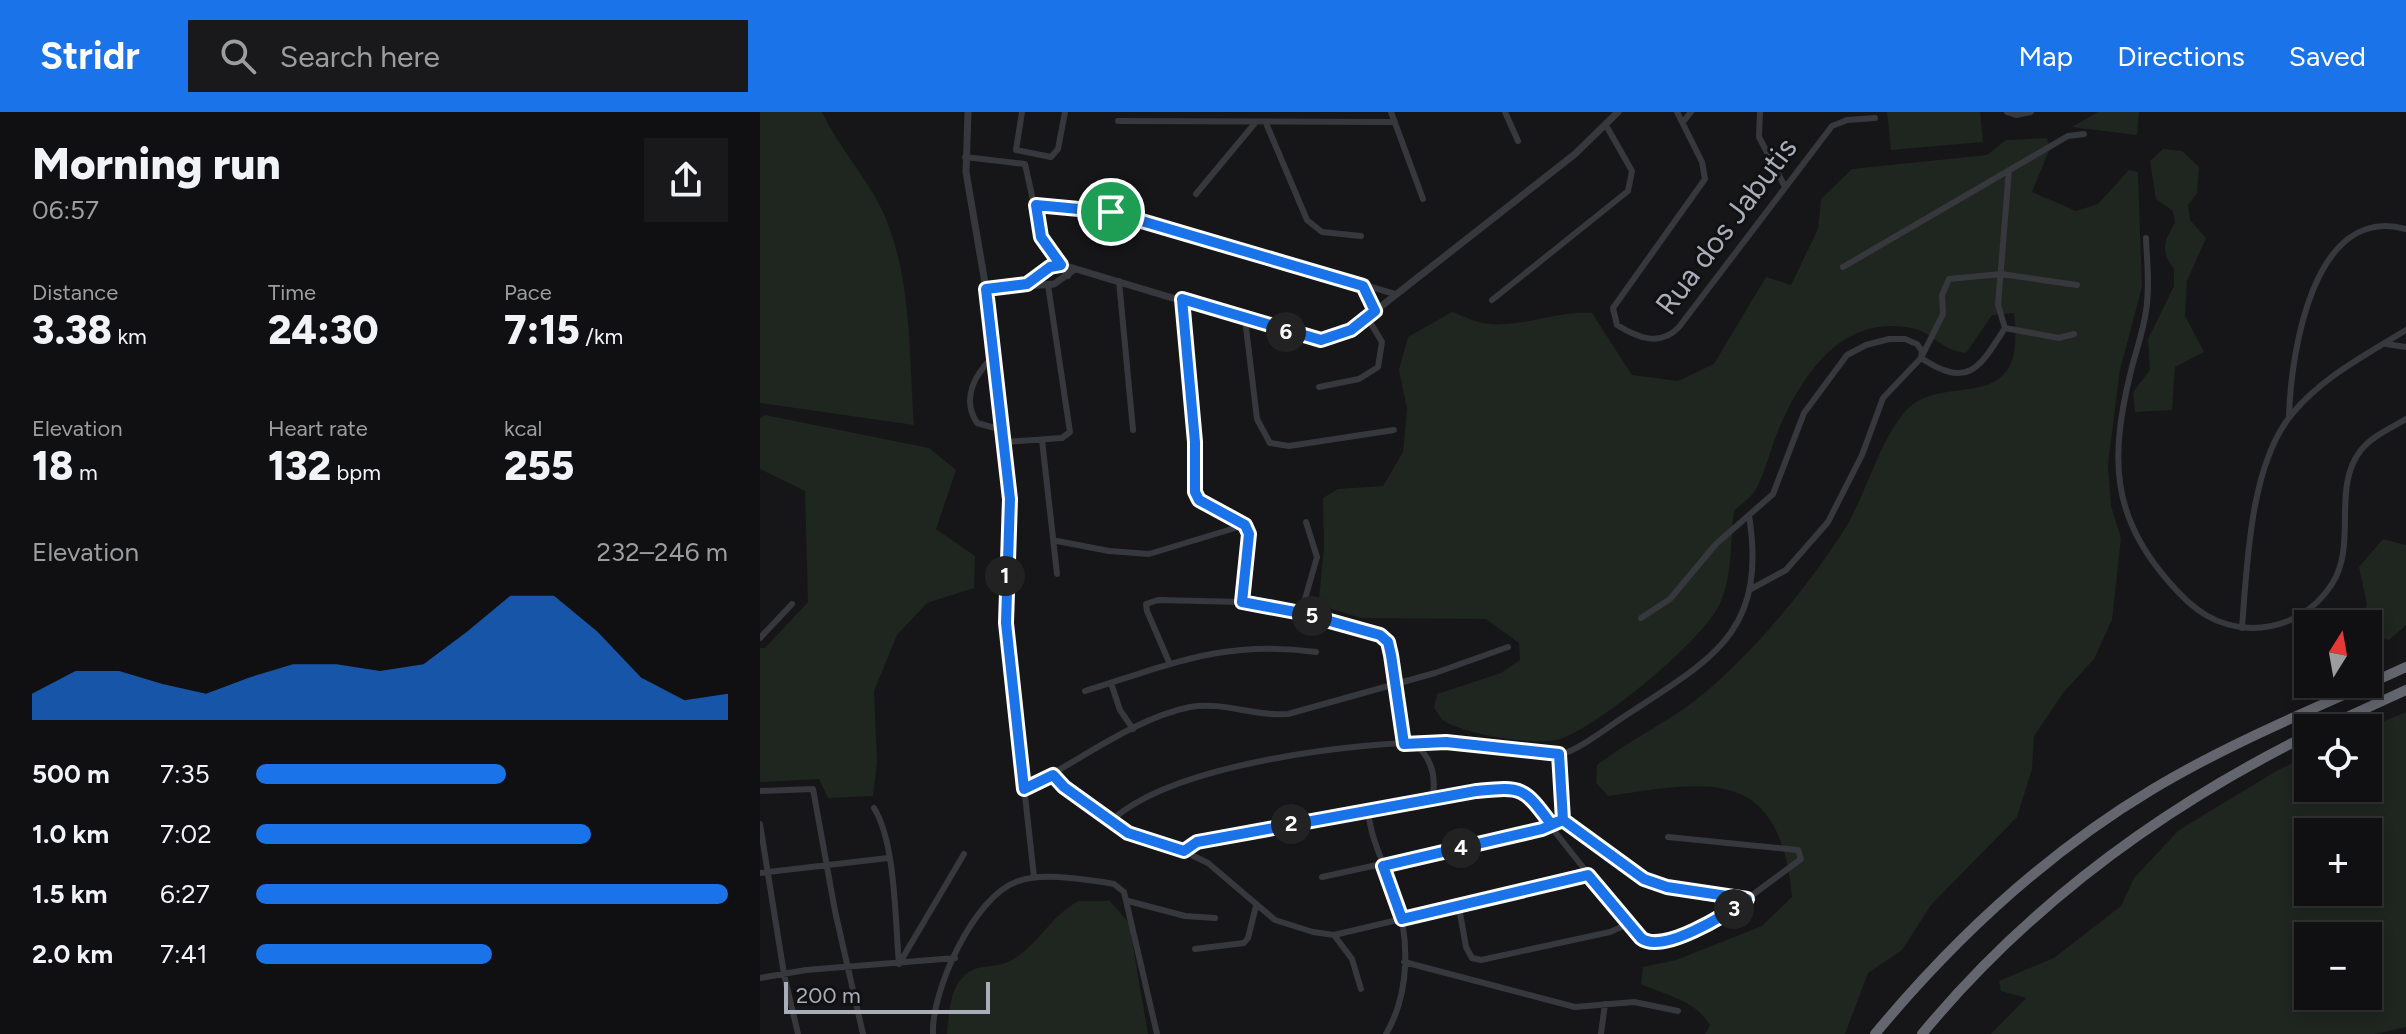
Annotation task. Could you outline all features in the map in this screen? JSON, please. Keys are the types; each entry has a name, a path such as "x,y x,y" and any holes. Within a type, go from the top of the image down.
{"highway":[{"path":"1875,1034 1970,929 2073,843 2120,810 2228,748 2406,667"},
{"path":"2354,714 2406,690"},
{"path":"1922,1034 1974,975 2034,918 2127,842 2204,792 2294,743"}],"street":[{"path":"968,112 965,157 986,289 1011,512 1006,564 1006,623 1034,877"},
{"path":"1022,112 1016,150 1048,157 1058,149 1065,112"},
{"path":"1149,122 1150,112"},
{"path":"1391,112 1423,199"},
{"path":"1505,112 1518,141"},
{"path":"1027,284 1050,267 1061,265 1321,340 1340,336 1607,127 1618,112"},
{"name":"Rua dos Jabutis","path":"1677,112 1704,169 1705,179 1618,299 1612,314 1617,325 1644,338 1663,339 1674,333 1832,126 1847,120 1875,118"},
{"path":"1683,122 1691,112"},
{"path":"1760,112 1759,137 1784,185"},
{"path":"2007,112 2016,115 2031,112"},
{"path":"1118,121 1395,122"},
{"path":"1196,194 1255,123"},
{"path":"1266,123 1307,220 1322,232 1361,236"},
{"path":"1492,300 1628,191 1632,171 1607,127"},
{"path":"1843,267 2068,136 2084,134"},
{"path":"965,157 1025,164 1041,237 1068,276"},
{"path":"1921,358 1946,374 1959,375 1973,371 1985,360 2005,328 1998,305 2009,170"},
{"path":"1036,205 1122,214 1395,294"},
{"path":"2242,628 2252,515 2270,457 2289,416 2293,358 2305,312 2319,276 2361,231 2377,226 2406,229"},
{"path":"2146,238 2147,307 2119,430 2118,479 2139,541 2168,581 2191,606 2208,618 2242,628 2284,624 2304,615 2324,595 2334,582 2342,558 2346,492 2352,466 2369,442 2406,419"},
{"path":"986,289 1048,285 1068,276 1075,269"},
{"path":"1751,589 1786,570 1828,522 1862,455 1883,398 1921,358 1943,314 1942,295 1949,279 2001,274 2077,285"},
{"path":"1119,281 1133,430"},
{"path":"1004,442 1062,438 1070,432 1048,285"},
{"path":"1363,286 1375,311"},
{"path":"1182,299 1195,442 1194,478 1199,500 1245,525"},
{"path":"1319,387 1359,379 1378,367 1382,342 1367,317"},
{"path":"1245,319 1257,419 1270,443 1289,446 1394,430"},
{"path":"2005,328 2059,338 2074,334"},
{"path":"2289,416 2328,380 2406,330"},
{"path":"1641,618 1670,599 1716,544 1773,494 1804,413 1847,355 1866,345 1905,339 1917,344 1922,351 1921,358"},
{"path":"2383,344 2396,343 2406,347"},
{"path":"994,356 978,373 970,405 977,423 1002,430"},
{"path":"1042,440 1057,541 1057,574"},
{"path":"1112,820 1152,793 1209,773 1302,755 1414,743 1460,743 1559,754 1697,669 1726,642 1741,619 1751,589 1753,554 1749,515"},
{"path":"1301,613 1317,557 1306,522"},
{"path":"1057,541 1109,551 1149,554 1245,525"},
{"path":"1242,602 1250,550 1245,525"},
{"path":"1169,662 1146,604 1172,598 1242,602 1301,613 1380,635 1388,642 1404,744"},
{"path":"760,638 792,604"},
{"path":"1085,691 1169,662 1258,646 1316,652"},
{"path":"1024,789 1133,729 1190,707 1215,705 1268,716 1288,714 1396,684 1508,647"},
{"path":"1111,683 1120,710 1133,729"},
{"path":"1414,743 1431,764 1435,785 1432,800"},
{"path":"1559,754 1563,820"},
{"path":"1053,775 1064,787 1128,833 1184,851 1223,874 1256,906 1290,927 1334,935 1588,875"},
{"path":"760,791 813,789 863,1034"},
{"path":"1184,851 1197,842 1368,810 1521,789 1628,924 1647,942 1659,943 1696,928 1747,899 1801,859 1798,850 1668,837"},
{"path":"874,808 880,818 888,858 899,964"},
{"path":"1368,810 1370,832 1402,919 1403,998 1386,1034"},
{"path":"1322,877 1383,866 1563,820"},
{"path":"1563,820 1644,879 1667,887 1747,899"},
{"path":"760,824 764,872 798,1034"},
{"path":"899,964 964,854"},
{"path":"764,872 888,858"},
{"path":"933,1034 936,1001 974,921 997,893 1018,881 1034,877 1114,884 1128,901 1157,1034"},
{"path":"1128,901 1185,916 1215,918"},
{"path":"1195,949 1244,943 1256,906"},
{"path":"1459,907 1466,947 1472,958 1481,960 1610,932 1628,924"},
{"path":"1334,935 1352,959 1361,989"},
{"path":"760,978 848,966 955,958"},
{"path":"1404,962 1542,1001 1575,1007 1634,1002 1678,1011"},
{"path":"1601,1034 1605,1004"}],"shaded area":[{"path":"760,112 822,112 883,212 904,289 914,425 760,403"},
{"path":"1887,112 1980,112 1983,142 1891,150"},
{"path":"2098,112 2139,112 2137,135 2072,127"},
{"path":"2047,138 2050,148 2032,192 2076,211 2098,204 2129,170 2138,172 2142,287 2120,370 2108,464 2111,506 2121,538 2112,620 2094,659 2063,693 2034,736 2032,769 2017,817 1931,905 1902,950 1868,973 1845,1034 1705,1034 1710,1025 1696,1009 1641,984 1643,967 1676,960 1762,926 1792,897 1785,855 1773,824 1756,804 1734,792 1709,787 1645,790 1608,796 1596,783 1597,765 1695,700 1762,638 1839,538 1885,443 1903,414 1919,400 1995,382 2008,369 2015,348 2014,313 1992,315 1966,353 1948,348 1916,329 1882,326 1861,331 1842,341 1826,355 1811,372 1787,411 1756,489 1734,511 1728,579 1712,617 1674,658 1624,700 1560,739 1535,741 1485,735 1444,721 1434,708 1437,694 1501,673 1520,660 1519,643 1486,619 1361,618 1332,609 1319,599 1324,547 1323,498 1338,489 1383,486 1403,452 1407,409 1399,370 1408,337 1452,312 1489,324 1592,313 1632,375 1678,381 1714,364 1766,277 1791,285 1818,229 1821,199 1852,169 1987,155 2006,140"},
{"path":"2163,149 2182,151 2199,167 2197,193 2188,205 2190,220 2206,238 2187,281 2185,316 2204,352 2175,367 2172,410 2135,412 2133,392 2150,370 2148,339 2174,286 2174,269 2165,251 2168,235 2175,223 2173,211 2156,199 2150,161"},
{"path":"765,415 929,448 956,470 936,529 975,556 974,588 927,603 897,635 874,691 877,762 873,796 828,798 819,779 760,782 760,648 765,648 808,602 805,491 760,469 760,418"},
{"path":"2383,539 2406,545 2406,625 2389,640 2382,638 2382,610 2365,610 2367,605 2359,567"},
{"path":"2406,712 2406,1027 2375,1034 1991,1034 2026,998 2001,991 1999,981 2054,958 2121,906 2134,878 2179,830 2294,763 2294,802 2382,802 2382,722"},
{"path":"1079,901 1110,901 1129,923 1148,1034 947,1034 953,995 964,976 974,969 1004,963 1020,955 1060,914"}],"route":[{"path":"1111,212 1036,205 1041,237 1061,265 1040,272 1027,284 986,289 1011,512 1006,564 1006,623 1024,789 1053,775 1064,787 1128,833 1184,851 1197,842 1368,810 1476,791 1521,789 1551,824 1563,820 1644,879 1667,887 1747,899 1696,928 1659,943 1641,938 1588,875 1402,919 1383,866 1542,829 1563,820 1559,754 1446,742 1404,744 1388,642 1366,629 1242,602 1250,550 1249,534 1245,525 1199,500 1195,492 1195,442 1182,299 1321,340 1351,330 1375,311 1373,302 1363,286 1111,212"}]}
